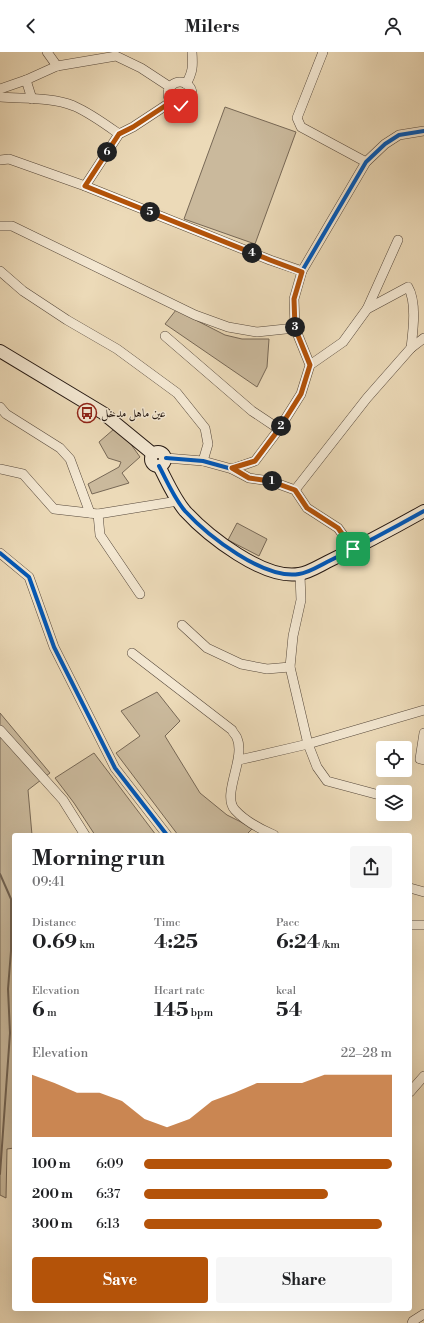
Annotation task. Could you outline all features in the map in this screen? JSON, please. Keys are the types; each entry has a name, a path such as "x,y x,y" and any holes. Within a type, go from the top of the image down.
{"street":[{"path":"47,52 57,66"},
{"path":"186,84 192,74 192,52"},
{"path":"323,52 298,118 299,123 301,128 366,162"},
{"path":"0,89 26,80 57,66 117,54 170,87"},
{"path":"26,80 32,99"},
{"path":"178,82 186,84 192,93 191,97 188,103 177,106 171,102 168,95 170,87 178,82"},
{"path":"0,97 52,100 74,106 100,120 119,134"},
{"path":"85,186 119,134 133,127 171,102"},
{"path":"310,365 295,328 294,299 302,272 366,162 385,144 399,135 424,131"},
{"path":"0,160 9,159 85,186 302,272"},
{"path":"0,226 12,226 195,315 228,327 257,332 295,328"},
{"path":"232,468 255,461 279,429 301,394 310,365 343,342 367,309 398,240"},
{"path":"0,271 23,291 67,320 117,349 177,393 205,428 208,444 203,461"},
{"path":"367,309 408,287 411,292 414,323 411,348"},
{"path":"165,336 252,411 279,429"},
{"path":"295,490 367,398 411,348 424,338"},
{"path":"0,352 103,413 152,454 157,451 162,452 162,462 178,501 186,511 211,535 244,558 264,569 284,574 300,574 353,549 424,511"},
{"path":"0,407 6,414 60,448 70,459 94,514 100,535 140,594"},
{"path":"162,462 203,461 232,468 249,478 270,481 295,490 307,508 338,528 353,549"},
{"path":"0,469 23,474 54,509 94,514 178,501"},
{"path":"0,553 30,577 54,647 115,768 165,833"},
{"path":"300,574 301,600 293,636 290,667 308,744 317,767 328,781 376,794"},
{"path":"182,625 207,648 241,664 266,669 290,667"},
{"path":"132,654 232,730 237,737 239,760 230,798 234,809 256,827 270,833"},
{"path":"239,760 308,744 424,710"},
{"path":"0,730 63,800 84,833"},
{"path":"424,734 420,759 424,760"},
{"path":"412,889 424,892"},
{"path":"412,925 424,926"},
{"path":"412,1090 424,1076"},
{"path":"412,1323 424,1314"}],"shaded area":[{"path":"225,107 296,132 255,244 184,219"},
{"path":"176,310 225,335 242,339 269,339 267,367 257,387 165,324"},
{"path":"114,429 130,443 140,457 122,473 129,483 92,494 88,484 119,467 121,462 108,458 99,442"},
{"path":"237,523 267,539 259,556 228,540"},
{"path":"157,692 180,721 165,736 200,793 227,815 253,828 248,833 176,833 116,753 140,736 121,711"},
{"path":"0,713 50,773 28,790 32,833 12,833 12,1148 7,1149 6,1198 0,1195"},
{"path":"94,753 154,833 94,833 55,778"}],"waterway":[{"path":"0,874 11,899 11,951 8,989 10,1033 0,1174"}],"cycle path":[{"path":"166,458 203,461 232,469 255,461 279,429 301,394 310,365 295,328 294,299 302,271 366,162 385,144 399,135 424,131"},
{"path":"159,466 181,506 195,521 222,544 238,554 270,570 285,574 299,574 310,571 424,511"},
{"path":"0,553 29,577 54,647 115,768 165,833"}],"place":[{"name":"عين ماهل مدخل","path":"87,413"}],"route":[{"path":"181,106 174,105 171,102 133,127 119,134 85,186 302,272 294,299 295,328 310,365 301,394 279,429 255,461 232,468 238,473 249,478 270,481 295,490 307,508 338,528 353,549"}]}
